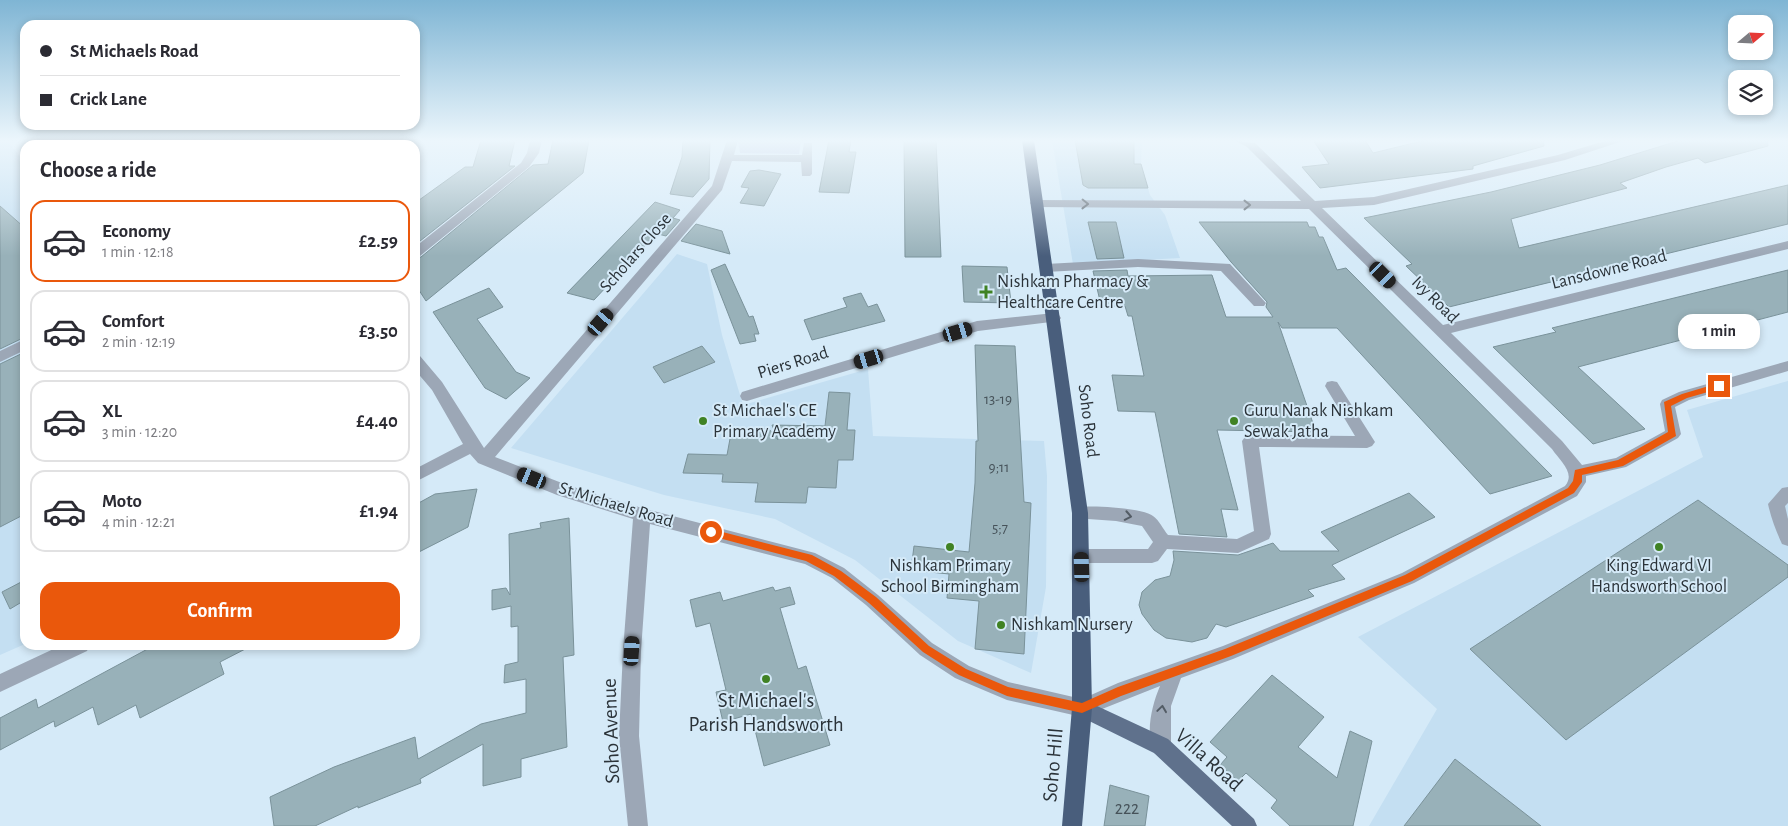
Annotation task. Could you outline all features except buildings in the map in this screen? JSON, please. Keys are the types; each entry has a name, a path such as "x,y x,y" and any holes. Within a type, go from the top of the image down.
{"highway":[{"name":"Soho Road","path":"1033,179 1080,513 1082,708"},
{"name":"Soho Hill","path":"1072,826 1082,708"}],"main road":[{"name":"Villa Road","path":"1082,708 1161,746 1247,826"}],"street":[{"path":"420,249 508,179"},
{"name":"Scholars Close","path":"484,459 718,188 721,179"},
{"name":"Ivy Road","path":"1286,179 1557,445 1578,472"},
{"path":"1036,203 1312,205 1374,201 1472,179"},
{"name":"Lansdowne Road","path":"1439,331 1788,245"},
{"path":"1046,268 1138,263 1225,266 1258,303"},
{"name":"Piers Road","path":"747,396 977,326 1054,318"},
{"path":"0,357 20,347"},
{"name":"St Michaels Road","path":"420,366 438,386 472,446 484,459 563,490 642,515 809,558 838,574 872,600 926,649 962,672 1007,691 1082,708"},
{"path":"1082,708 1118,692 1174,673 1408,578 1571,491 1578,482 1578,472 1620,463 1673,434 1667,404 1684,396 1788,366"},
{"path":"1080,513 1116,514 1146,520 1163,542 1238,546 1263,534 1250,441 1367,442 1332,386"},
{"path":"420,473 472,446"},
{"path":"1788,493 1776,504 1781,524 1788,538"},
{"name":"Soho Avenue","path":"638,826 629,736 632,651 642,515"},
{"path":"1081,556 1152,556 1163,542"},
{"path":"0,683 70,650"},
{"path":"1161,746 1161,706 1174,673"}],"shaded area":[{"path":"0,179 20,179 20,646 0,655"},
{"path":"1059,179 1145,179 1150,195 1165,215 1180,258 1073,264"},
{"path":"677,254 707,264 722,335 743,405 868,369 873,436 1044,441 1047,476 1046,587 1031,673 958,641 855,560 775,519 664,495 511,448"},
{"name":"King Edward VI Handsworth School","path":"1788,381 1788,826 1369,826 1437,709 1358,637 1703,457 1687,410"}],"place":[{"name":"Nishkam Pharmacy & Healthcare Centre","path":"986,292"},
{"name":"St Michael's CE Primary Academy","path":"703,421"},
{"name":"Guru Nanak Nishkam Sewak Jatha","path":"1234,421"},
{"name":"Nishkam Primary School Birmingham","path":"950,547"},
{"name":"King Edward VI Handsworth School","path":"1659,547"},
{"name":"Nishkam Nursery","path":"1001,625"},
{"name":"St Michael's Parish Handsworth","path":"766,679"}],"route":[{"path":"711,532 809,558 838,574 872,600 926,649 962,672 1007,691 1082,708 1118,692 1227,653 1408,578 1571,491 1578,482 1578,472 1620,463 1673,434 1667,404 1684,396 1719,386"}]}
